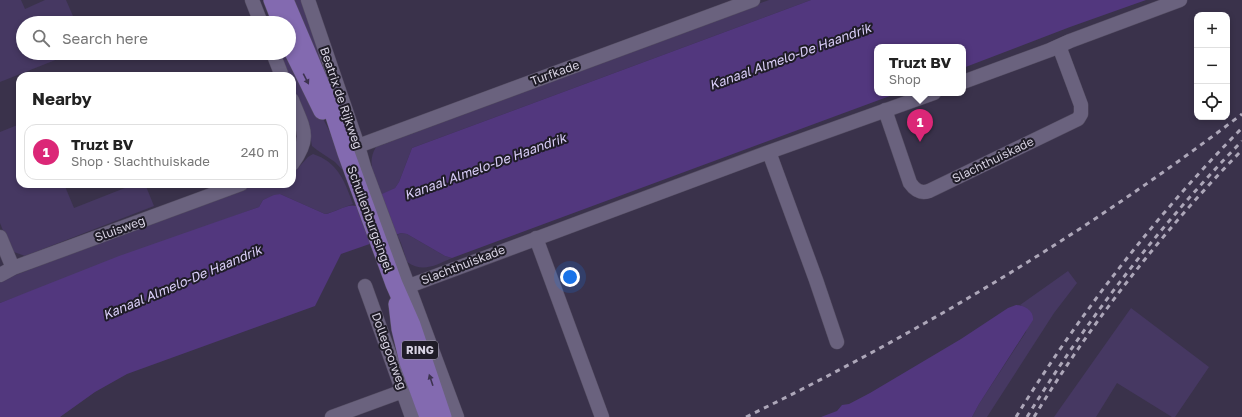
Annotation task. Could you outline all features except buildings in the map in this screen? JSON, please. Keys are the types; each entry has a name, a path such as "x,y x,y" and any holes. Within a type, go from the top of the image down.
{"main road":[{"path":"272,0 278,16"},
{"name":"Schuilenburgsingel","path":"285,0 292,16"},
{"name":"Schuilenburgsingel","path":"296,26 333,113 352,149 401,285 412,325 443,417"},
{"name":"Schuilenburgsingel","path":"296,58 324,116 352,149"},
{"name":"Schuilenburgsingel","path":"401,285 400,329 408,362 428,417"}],"street":[{"path":"252,0 258,16"},
{"name":"Beatrix de Rijkweg","path":"308,0 352,149"},
{"name":"Turfkade","path":"352,149 753,0"},
{"path":"966,81 1180,0"},
{"name":"Slachthuiskade","path":"885,110 910,183 918,191 924,193 1078,119 1081,114 1081,105 1059,46"},
{"path":"276,60 280,72"},
{"name":"Slachthuiskade","path":"458,417 401,285 536,238 925,96"},
{"path":"296,110 304,134 300,154 296,159"},
{"path":"769,152 837,342"},
{"name":"Sluisweg","path":"6,272 230,188"},
{"path":"0,237 6,272"},
{"path":"536,238 602,417"},
{"name":"Dollegoorweg","path":"365,286 412,417"},
{"path":"332,417 403,391"}],"shaded area":[{"path":"0,0 21,0 25,9 45,0 66,0 73,16 16,16 16,60 55,60 25,72 16,72 16,76 0,82"},
{"path":"292,0 303,0 347,132"},
{"path":"769,0 811,0 412,148 399,182 395,188 382,195 374,177 372,165 373,153 376,147"},
{"path":"282,60 293,60 334,140 347,175 335,162 312,146 309,129 296,97 296,72 286,72"},
{"path":"16,126 16,188 66,188 74,208 125,188 147,188 154,206 25,256 14,252 8,243 0,223 0,132"},
{"path":"313,154 329,162 335,168 347,188 353,204 325,214 280,194 263,200 259,207 0,303 0,282 13,276 241,188 296,188 296,169"},
{"path":"401,233 407,234 445,256 452,258 430,267 419,267 413,265 407,262 397,235"},
{"path":"1068,271 1077,283 1054,313 987,417 972,417 1026,332 1029,310 1020,305"},
{"path":"1131,308 1209,367 1175,417 1172,417 1117,383 1096,417 1054,417"}],"water":[{"name":"Kanaal Almelo-De Haandrik","path":"811,0 1146,0 966,67 966,44 874,44 874,96 890,96 452,258 445,256 407,234 401,233 341,254 315,306 127,374 95,392 60,417 0,417 0,303 119,256 259,207 263,200 274,195 280,194 325,214 345,207 353,205 356,206 395,188 399,182 412,148"},
{"path":"1016,305 1023,306 1028,309 1032,314 1033,320 972,417 821,417 837,411 842,405 849,404 870,393 961,339 1008,308"}],"railway":[{"path":"746,417 876,350 1002,278 1124,199 1242,114"},
{"path":"1016,417 1066,340 1121,266 1179,195 1242,128"},
{"path":"1027,417 1050,380 1100,308 1127,273 1182,206 1242,141"},
{"path":"1034,417 1080,346 1130,278 1184,212 1242,150"}],"place":[{"name":"Truzt BV","path":"920,142"}]}
